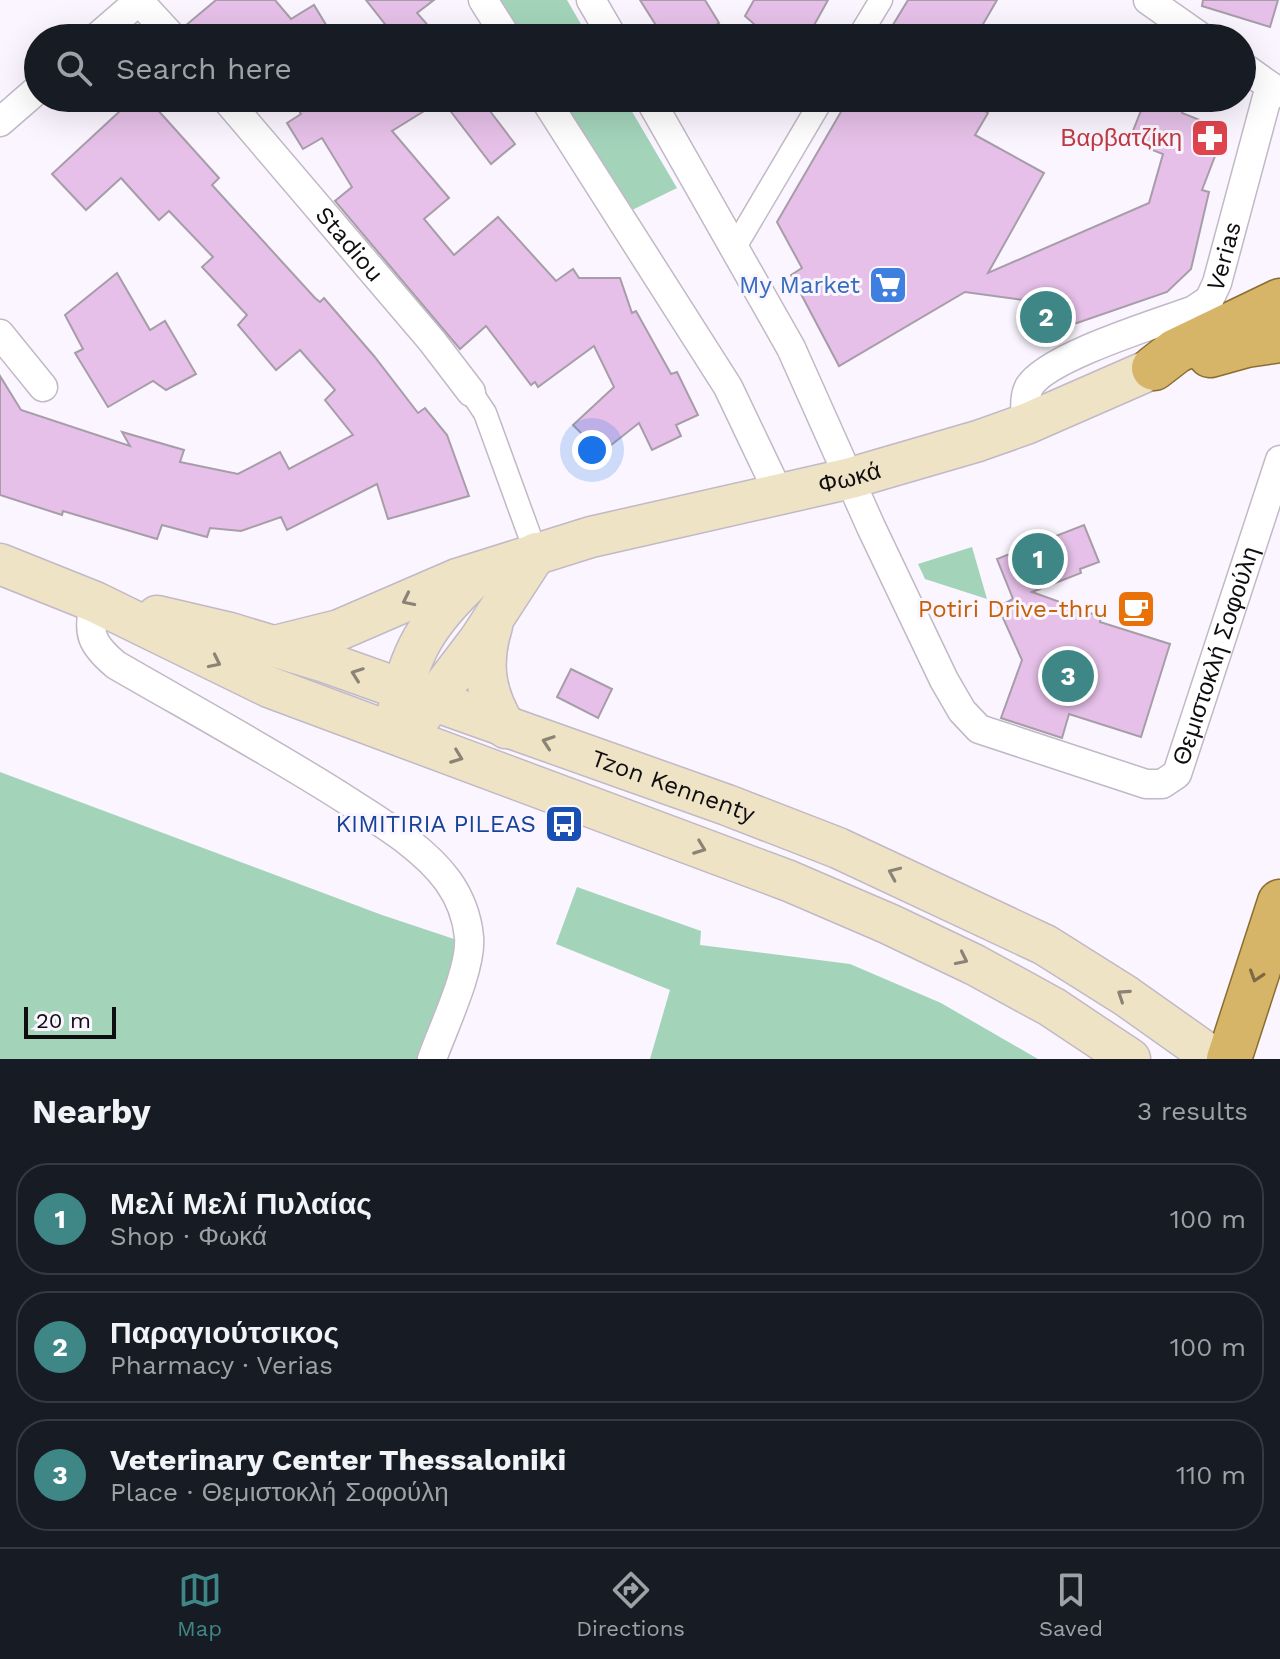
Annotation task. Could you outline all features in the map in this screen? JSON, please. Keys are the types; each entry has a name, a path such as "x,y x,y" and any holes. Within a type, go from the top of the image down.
{"highway":[{"path":"1154,368 1176,351 1278,335"},
{"path":"1229,1059 1280,902"}],"main road":[{"name":"Φωκά","path":"416,696 407,669 426,634 449,602 481,572 620,529 851,478 1026,424 1154,368"},
{"name":"Φωκά","path":"400,736 416,696 495,615 536,553"},
{"name":"Tzon Kennenty","path":"0,564 95,602 269,687 789,881 889,924 975,965 1052,1007 1130,1059"},
{"path":"275,646 339,630 441,585 481,572"},
{"name":"Tzon Kennenty","path":"95,602 275,646 785,826 933,890 1045,945 1126,996 1201,1049"},
{"path":"495,615 487,641 485,682 506,728"}],"street":[{"path":"112,24 139,0 160,24"},
{"path":"483,0 498,24"},
{"path":"591,0 605,24"},
{"path":"866,24 881,0"},
{"path":"1148,0 1182,24"},
{"path":"1256,76 1275,89"},
{"name":"Verias","path":"1026,424 1027,392 1042,374 1072,357 1194,310 1209,300 1217,283 1275,89"},
{"path":"0,122 24,101"},
{"name":"Stadiou","path":"237,112 432,341 471,392"},
{"path":"553,112 728,387 780,496"},
{"name":"Θεμιστοκλή Σοφούλη","path":"657,112 797,360 930,652 970,721 979,729 1146,784 1162,784 1177,774 1280,460"},
{"path":"735,247 815,112"},
{"path":"0,334 43,387"},
{"path":"471,392 485,413 536,553"},
{"path":"95,602 91,634 98,650 116,665 282,759 382,823 420,852 447,880 461,903 470,941 467,964 432,1059"}],"green space":[{"path":"491,0 567,0 581,24 506,24"},
{"path":"562,112 632,112 677,188 626,213"},
{"path":"972,547 987,599 925,579 918,564"},
{"path":"0,772 382,915 463,942 420,1059 0,1059"},
{"path":"577,887 701,931 700,945 850,964 941,1003 1038,1059 650,1059 670,990 556,944"}],"building":[{"path":"216,0 275,0 291,19 314,5 326,24 187,24"},
{"path":"366,0 434,0 417,13 427,24 385,24"},
{"path":"640,0 705,0 719,23 717,24 655,24"},
{"path":"754,0 828,0 815,24 754,24 745,16"},
{"path":"908,0 997,0 983,24 893,24"},
{"path":"1203,0 1278,0 1270,27 1202,6"},
{"path":"119,112 160,112 219,178 212,185 315,298 320,302 324,298 418,413 425,408 447,435 469,496 388,519 377,484 287,530 281,517 241,531 210,528 207,537 162,525 157,539 63,511 62,515 0,495 0,376 21,410 130,446 122,432 184,450 180,462 238,474 280,452 289,469 353,435 325,400 335,390 300,350 276,370 238,325 247,315 202,267 213,257 169,211 159,220 121,178 86,210 52,174"},
{"path":"423,112 392,131 449,198 424,219 454,255 498,217 556,281 573,269 579,278 620,278 632,313 636,311 671,374 677,372 698,415 676,425 681,436 652,450 639,423 601,453 573,425 614,387 594,346 538,387 535,382 531,385 486,326 460,349 335,201 352,187 322,138 303,149 287,123 301,114"},
{"path":"451,112 491,112 515,144 491,164"},
{"path":"841,112 986,112 975,135 1044,173 988,273 1149,203 1163,154 1129,141 1140,112 1182,112 1225,130 1202,190 1209,192 1191,269 1167,292 1077,323 1026,324 1030,301 965,292 839,366 791,275 802,268 777,222"},
{"path":"117,273 150,330 165,321 196,374 166,390 153,381 108,407 75,353 83,349 65,315"},
{"path":"1084,525 1099,562 1080,569 1081,573 1032,592 1101,617 1100,622 1170,644 1141,737 1069,714 1062,738 1001,718 1022,660 998,607 1013,599 997,559"},
{"path":"571,669 612,689 598,718 557,697"}],"place":[{"name":"Βαρβατζίκη","path":"1210,138"},
{"name":"My Market","path":"888,285"},
{"name":"Παραγιούτσικος","path":"1046,317"},
{"name":"Μελί Μελί Πυλαίας","path":"1038,559"},
{"name":"Potiri Drive-thru","path":"1136,609"},
{"name":"Veterinary Center Thessaloniki","path":"1068,676"},
{"name":"KIMITIRIA PILEAS","path":"564,824"}]}
